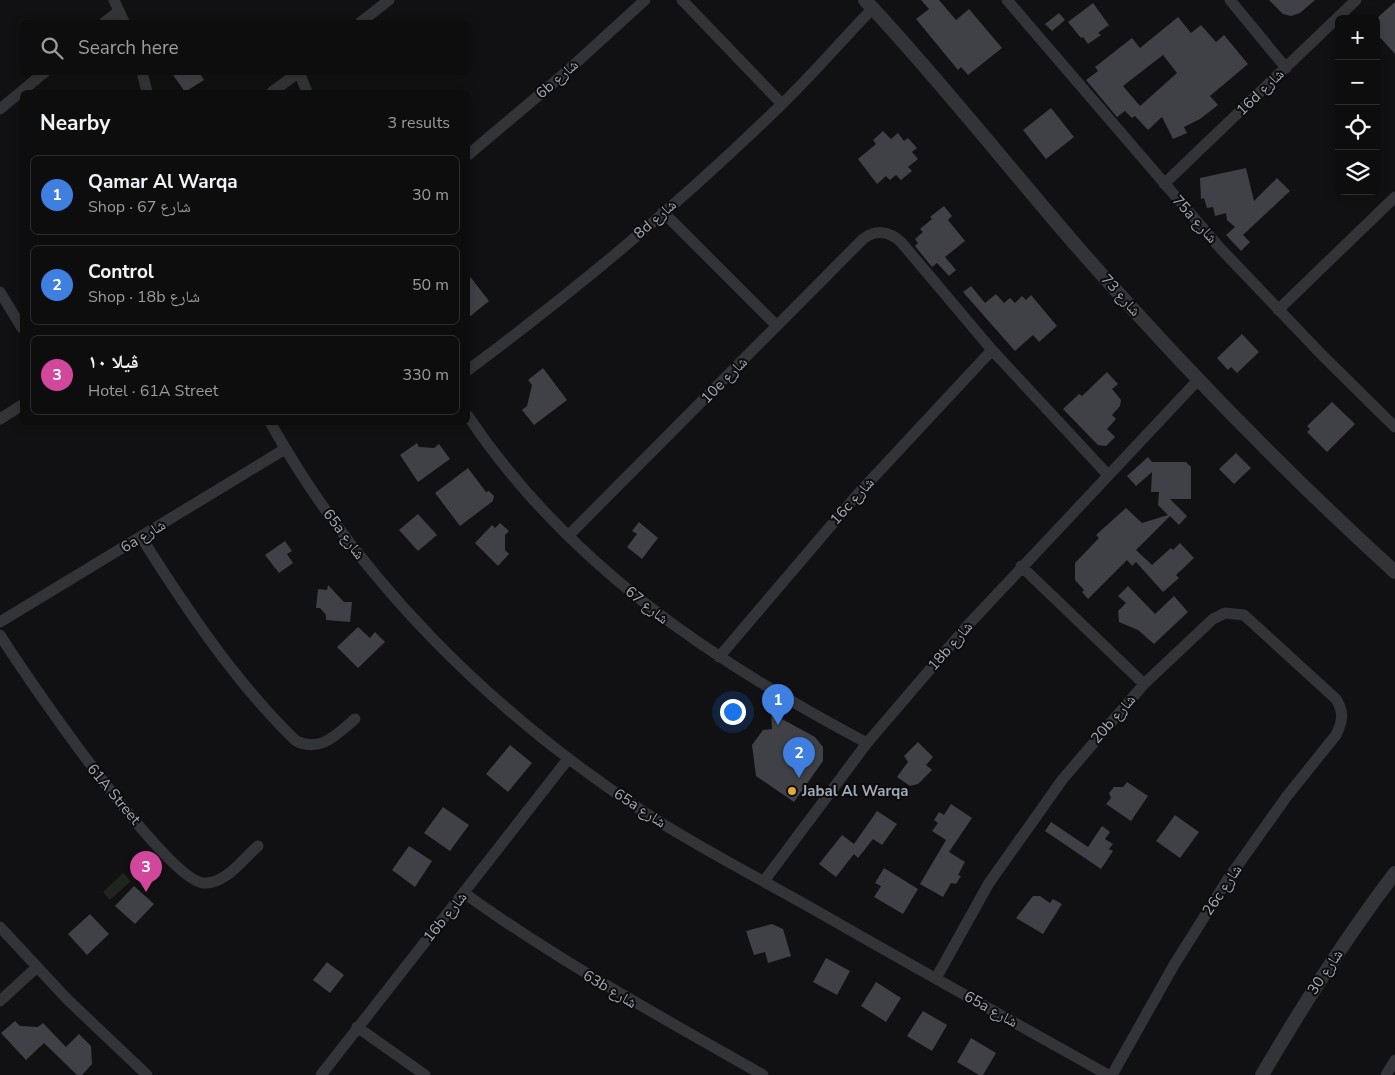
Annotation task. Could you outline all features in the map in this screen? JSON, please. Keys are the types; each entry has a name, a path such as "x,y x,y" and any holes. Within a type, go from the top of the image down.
{"street":[{"path":"364,20 388,0"},
{"name":"6b شارع","path":"470,153 565,73 645,0"},
{"path":"682,0 782,104"},
{"name":"75a شارع","path":"1007,0 1164,184 1278,310 1395,427"},
{"path":"1230,0 1286,68"},
{"name":"16d شارع","path":"1164,184 1356,0"},
{"path":"106,20 117,5"},
{"path":"117,5 123,20"},
{"name":"8d شارع","path":"470,368 558,301 663,212 782,104 830,55 846,45 872,7"},
{"name":"شارع 73","path":"872,7 1082,251 1201,383 1355,536 1395,572"},
{"path":"23,90 41,75"},
{"path":"143,75 146,90"},
{"path":"275,90 295,75"},
{"path":"300,75 306,90"},
{"path":"0,109 20,93"},
{"path":"1278,310 1395,197"},
{"path":"663,212 777,326"},
{"name":"10e شارع","path":"569,535 863,239 875,232 889,233 901,242 992,350"},
{"path":"0,292 20,325"},
{"path":"992,350 1108,475"},
{"name":"16c شارع","path":"719,657 857,496 992,350"},
{"name":"18b شارع","path":"764,881 867,743 1022,566 1108,475 1155,427 1171,416 1201,383"},
{"path":"0,419 20,407"},
{"name":"شارع 67","path":"470,419 504,464 569,535 640,601 719,657 808,712 867,743"},
{"name":"65a شارع","path":"272,425 285,449 341,532 404,608 472,678 517,718 568,759 643,812 1108,1075"},
{"name":"6a شارع","path":"0,622 285,449"},
{"path":"141,537 173,587 225,659 296,741 304,745 323,744 355,719"},
{"path":"1022,566 1144,684"},
{"name":"20b شارع","path":"936,978 989,883 1024,831 1062,780 1144,684 1213,619 1225,613 1238,613 1249,618 1336,699 1343,713"},
{"name":"61A Street","path":"0,635 37,692 84,756 133,817 185,874 201,883 219,881 258,846"},
{"name":"26c شارع","path":"1112,1075 1200,922 1257,837 1336,735 1343,713"},
{"name":"16b شارع","path":"321,1075 568,759"},
{"name":"شارع 30","path":"1262,1075 1297,1015 1395,873"},
{"name":"63b شارع","path":"464,893 553,955 762,1075"},
{"path":"0,927 98,1030 147,1075"},
{"path":"0,1002 37,967"},
{"path":"357,1027 425,1075"},
{"path":"1386,1075 1395,1060"}],"shaded area":[{"path":"123,873 131,881 110,900 103,892"}],"building":[{"path":"921,0 939,0 956,20 969,9 1002,48 968,75 961,67 958,70 916,19 929,9"},
{"path":"1269,0 1315,0 1300,13 1291,16 1283,14"},
{"path":"1395,2 1395,54 1380,37 1380,15"},
{"path":"1093,3 1109,25 1098,33 1101,35 1088,44 1068,22"},
{"path":"1059,13 1065,20 1052,31 1045,24"},
{"path":"1178,17 1191,33 1201,25 1216,42 1224,35 1248,64 1210,96 1218,105 1200,119 1184,127 1187,133 1173,139 1162,117 1148,130 1135,116 1132,118 1125,111 1117,117 1086,80 1098,71 1095,67 1132,38 1140,48","holes":["1163,55 1177,73 1140,106 1123,86"]},
{"path":"173,75 201,75 204,80 188,90 184,90"},
{"path":"1051,108 1074,137 1046,159 1023,130"},
{"path":"883,131 891,139 898,133 904,141 908,138 917,148 912,152 918,159 908,167 912,171 901,180 896,175 890,180 886,176 877,184 858,159 876,144 873,140"},
{"path":"1246,168 1254,201 1277,178 1290,191 1243,235 1250,242 1241,251 1226,235 1235,227 1227,220 1226,213 1215,216 1213,207 1207,208 1204,198 1201,199 1200,178"},
{"path":"944,206 952,216 948,220 965,241 945,257 956,270 949,276 937,263 932,267 915,246 918,243 915,239 923,232 920,229 932,219 930,217"},
{"path":"470,277 489,301 470,316"},
{"path":"971,286 985,303 996,294 1004,303 1010,298 1015,303 1022,296 1026,300 1031,295 1057,326 1039,342 1033,335 1015,351 963,292"},
{"path":"1242,334 1259,352 1237,373 1231,367 1228,370 1217,358"},
{"path":"543,368 567,400 534,425 522,410 527,406 532,385 528,380"},
{"path":"1107,372 1118,384 1112,389 1121,400 1120,406 1112,415 1116,419 1107,429 1115,437 1106,446 1098,445 1063,409 1079,394 1082,396"},
{"path":"1332,402 1355,424 1327,452 1307,432 1310,429 1307,426"},
{"path":"417,443 419,447 434,448 439,444 450,459 418,482 400,455"},
{"path":"1236,453 1251,468 1234,484 1219,469"},
{"path":"1148,457 1152,462 1186,462 1191,467 1191,499 1170,499 1187,516 1179,525 1170,516 1136,550 1152,565 1171,548 1173,550 1180,543 1194,558 1176,575 1179,578 1163,592 1136,562 1132,566 1127,560 1088,599 1082,592 1084,590 1075,580 1075,563 1099,538 1096,535 1126,508 1142,523 1168,515 1158,505 1159,492 1151,492 1152,472 1136,486 1127,476"},
{"path":"468,468 486,492 489,491 494,496 493,501 460,526 435,493"},
{"path":"418,514 437,535 418,551 399,530"},
{"path":"639,522 658,538 642,559 627,547 637,534 632,531"},
{"path":"500,523 509,531 505,535 505,550 509,554 498,566 475,543 492,525 495,528"},
{"path":"285,541 292,551 287,554 293,563 279,573 265,555"},
{"path":"328,585 344,602 352,602 350,622 326,620 326,615 320,608 316,608 318,589 327,590"},
{"path":"1128,586 1155,614 1174,596 1188,612 1154,644 1138,630 1119,622 1118,611 1126,603 1118,596"},
{"path":"358,627 370,638 375,632 385,642 358,668 337,647"},
{"path":"771,713 815,737 823,747 823,761 794,802 756,776 752,745 763,730 772,729"},
{"path":"918,742 933,757 926,765 932,770 918,784 910,786 897,777 908,762 904,756"},
{"path":"510,745 532,763 508,792 486,774"},
{"path":"1127,782 1148,796 1131,821 1106,804 1111,798 1109,793 1114,787 1123,787"},
{"path":"951,804 972,818 949,852 965,862 958,875 961,876 956,884 951,883 943,897 920,884 946,840 932,831 938,823 934,820 939,812 944,815"},
{"path":"443,807 469,825 450,851 424,833"},
{"path":"877,811 897,824 882,845 873,839 858,858 854,854 836,877 819,864 842,835 854,844"},
{"path":"1175,815 1199,832 1180,858 1156,841"},
{"path":"1051,822 1088,847 1102,826 1110,832 1105,839 1113,844 1109,849 1113,851 1101,869 1045,831"},
{"path":"409,846 432,861 415,887 392,870"},
{"path":"884,868 918,889 903,914 874,897 881,886 875,883"},
{"path":"134,886 154,904 135,924 115,906"},
{"path":"1033,896 1040,896 1050,903 1053,899 1062,904 1043,934 1016,918"},
{"path":"90,914 109,934 87,955 68,934"},
{"path":"772,924 783,929 791,956 768,963 765,952 754,955 746,931"},
{"path":"826,958 850,971 837,995 813,982"},
{"path":"327,962 344,975 330,993 313,980"},
{"path":"876,982 901,998 886,1022 861,1006"},
{"path":"923,1011 947,1025 932,1051 907,1036"},
{"path":"15,1021 20,1026 38,1027 43,1023 66,1047 79,1034 91,1046 92,1064 82,1075 77,1075 44,1043 26,1060 1,1033"},
{"path":"971,1038 996,1053 983,1075 979,1075 957,1062"}],"place":[{"name":"Qamar Al Warqa","path":"778,725"},
{"name":"Control","path":"799,778"},
{"name":"Jabal Al Warqa","path":"792,791"},
{"name":"ڤيلا ١٠","path":"146,892"}]}
